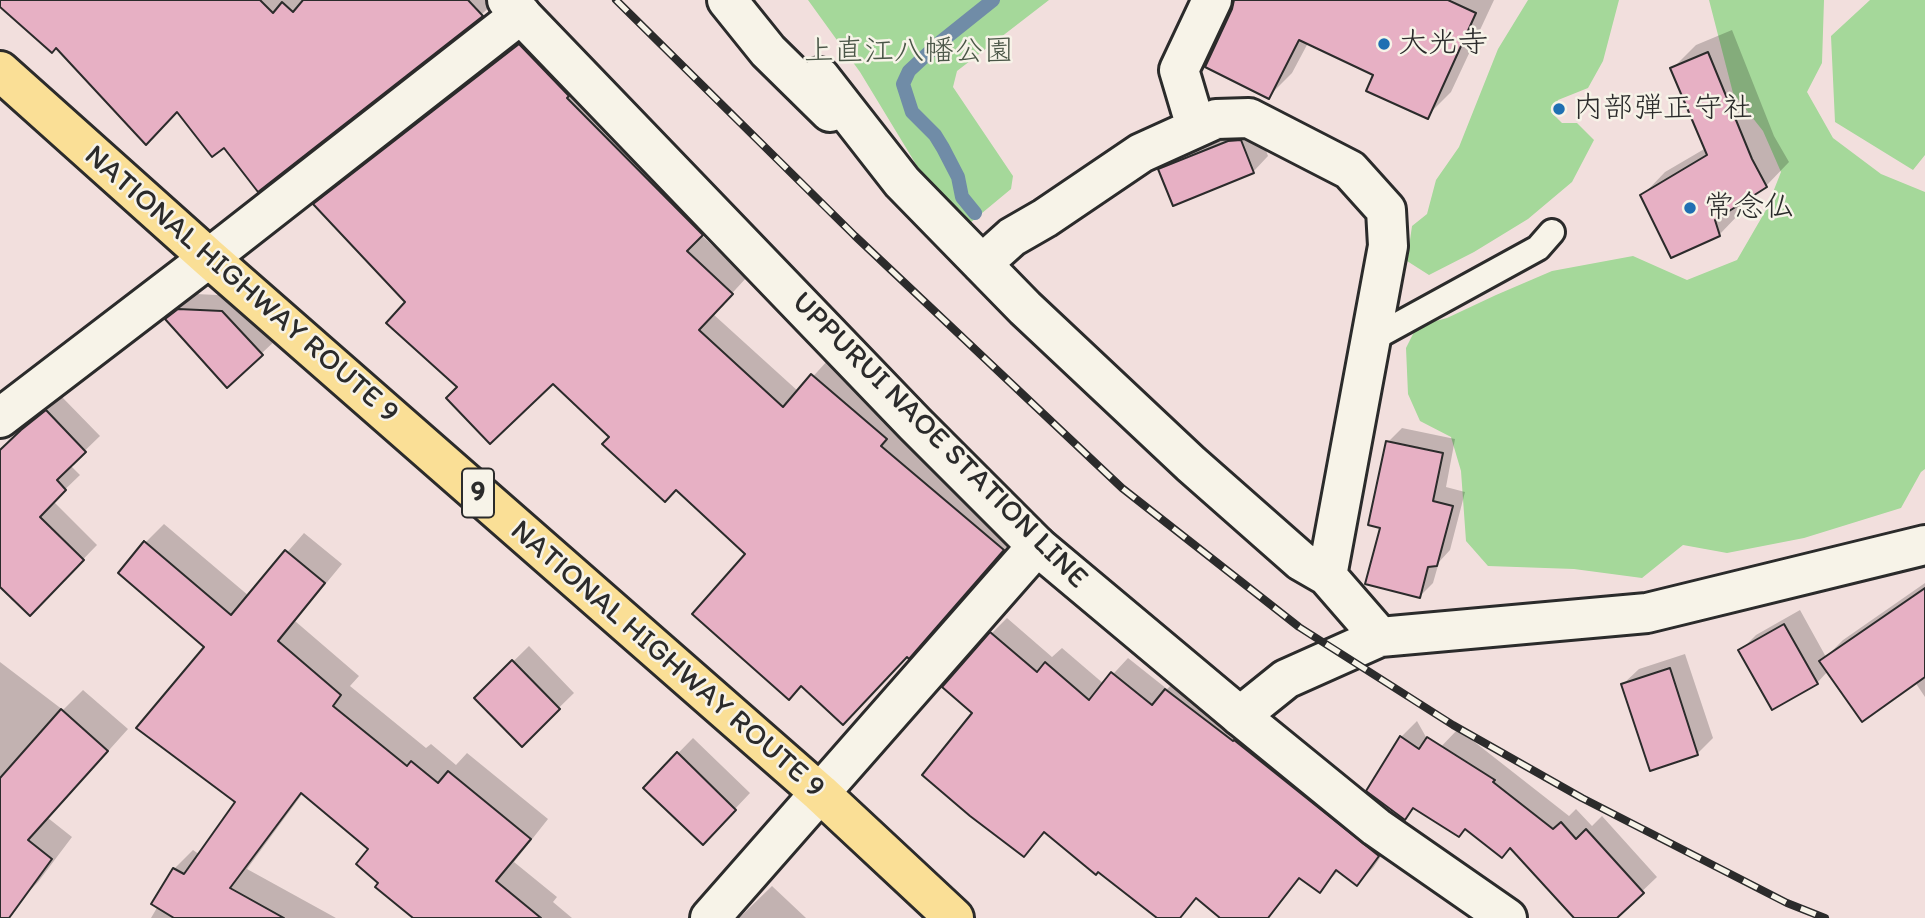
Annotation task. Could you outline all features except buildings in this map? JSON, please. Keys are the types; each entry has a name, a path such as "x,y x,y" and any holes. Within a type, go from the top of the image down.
{"highway":[{"name":"NATIONAL HIGHWAY ROUTE 9","path":"0,71 209,258 820,793 954,918"}],"street":[{"path":"727,0 768,51 902,182 1025,308 1191,464 1301,561 1327,576 1380,637"},
{"path":"1196,127 1179,70 1212,0"},
{"path":"0,418 209,258 514,7"},
{"name":"UPPURUI NAOE STATION LINE","path":"514,7 915,424 1037,546 1376,827 1507,918"},
{"path":"820,77 902,182"},
{"path":"982,264 1012,237 1142,153 1216,119 1250,118 1350,170 1386,210 1388,246 1327,576"},
{"path":"1240,716 1286,679 1380,637 1647,613 1925,545"},
{"path":"710,918 1037,546"}],"lane":[{"path":"1372,339 1538,248 1552,232"}],"green space":[{"name":"上直江八幡公園","path":"808,0 1049,0 957,71 953,87 1013,176 1011,189 970,223 931,189 860,72"},
{"path":"1528,0 1619,0 1603,61 1588,88 1558,100 1551,112 1562,123 1577,123 1594,140 1572,182 1528,219 1474,252 1429,275 1407,261 1412,226 1427,214 1436,180 1459,147 1498,49"},
{"path":"1709,0 1824,0 1822,63 1807,92 1833,138 1881,174 1925,192 1925,469 1901,508 1804,538 1727,553 1683,545 1642,578 1574,569 1488,566 1466,541 1461,471 1451,437 1420,421 1408,394 1406,348 1417,326 1447,318 1552,271 1633,256 1687,280 1737,260 1766,210 1781,172 1763,131 1733,93"},
{"path":"1870,0 1925,0 1925,155 1913,170 1835,122 1831,36"}],"waterway":[{"path":"975,213 962,197 958,177 935,135 912,112 903,84 909,71 993,0"}],"railway":[{"path":"616,0 855,236 1122,488 1299,627 1453,725 1582,798 1787,903 1825,918"}],"place":[{"name":"大光寺","path":"1384,44"},
{"name":"内部弾正守社","path":"1559,109"},
{"name":"常念仏","path":"1690,208"}]}
